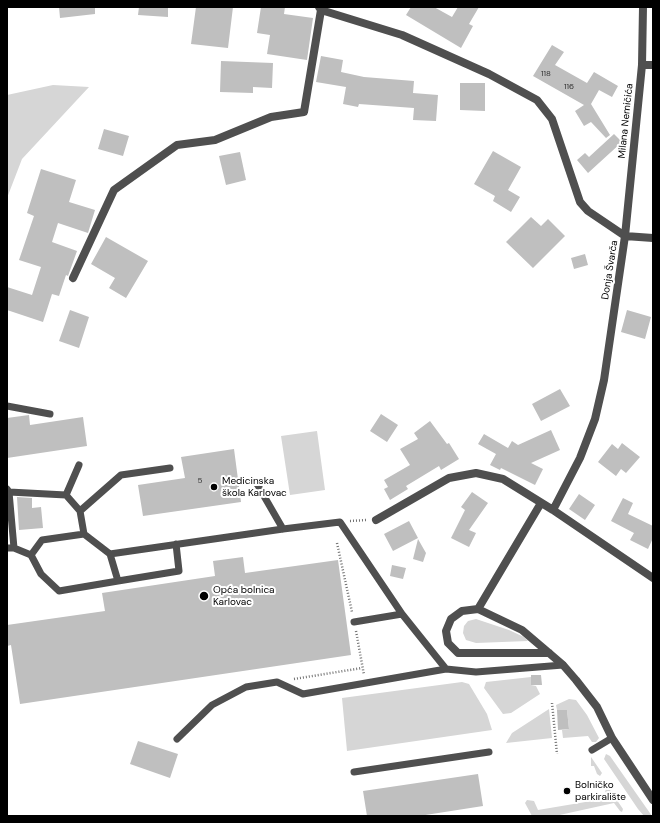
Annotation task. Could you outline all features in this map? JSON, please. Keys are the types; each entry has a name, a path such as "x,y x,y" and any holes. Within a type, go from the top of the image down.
{"street":[{"name":"Milana Nemičića","path":"625,236 642,65 643,7"},
{"path":"73,278 114,190 177,146 215,140 271,117 304,112 320,8"},
{"name":"Donja Švarča","path":"320,8 402,35 489,74 537,100 552,119 580,202 588,211 625,236 604,380 594,419 580,458 553,510"},
{"path":"642,65 653,65"},
{"path":"625,236 653,238"},
{"path":"376,520 449,478 476,473 503,479 553,510 653,578"},
{"path":"478,609 541,503"},
{"path":"548,653 458,653 448,643 446,631 451,619 462,611 478,609 522,630 563,666 597,707 612,738 653,800"}],"lane":[{"path":"7,406 50,414"},
{"path":"66,495 79,465"},
{"path":"80,511 121,475 170,468"},
{"path":"257,484 283,529"},
{"path":"118,581 110,554 84,534 80,511 66,495 8,490 11,548 31,554 41,574 59,590 118,581 179,571 176,544"},
{"path":"110,554 340,522 402,614 446,669"},
{"path":"31,554 42,540 84,534"},
{"path":"354,622 402,614"},
{"path":"177,739 212,705 246,688 277,682 303,694 446,669 476,672 563,666"},
{"path":"592,750 612,738"},
{"path":"354,772 489,752"}],"path":[{"path":"340,522 376,520"},
{"path":"337,543 354,622 365,684"},
{"path":"277,682 362,668"},
{"path":"552,703 556,754"}],"shaded area":[{"path":"53,85 89,87 22,159 7,198 7,95"},
{"path":"317,431 325,490 290,495 281,436"},
{"path":"476,619 509,630 524,637 528,641 476,643 466,640 463,633 464,626 468,621"},
{"path":"531,677 531,685 536,686 540,694 511,713 503,714 484,688 486,682"},
{"path":"462,682 469,684 487,714 492,730 347,751 342,698"},
{"path":"569,699 576,700 587,715 599,738 596,742 592,742 588,736 563,738 562,730 569,729 567,710 557,710 556,705"},
{"path":"549,709 552,738 506,743 512,733"},
{"path":"606,754 610,756 652,816 644,816 638,809 604,759"},
{"path":"591,757 602,773 600,776 597,774 594,766 591,766"},
{"path":"607,789 610,790 623,809 622,812 614,803 555,816 532,816 525,803 527,800 534,801 538,810 609,798 605,791"}],"building":[{"path":"59,7 95,7 95,14 60,18"},
{"path":"139,7 168,7 168,17 138,15"},
{"path":"196,7 233,7 228,48 191,44"},
{"path":"261,7 285,7 284,14 313,18 307,60 267,54 270,35 257,33"},
{"path":"411,7 434,7 452,17 458,7 479,7 469,24 473,26 461,48 406,15"},
{"path":"552,45 564,52 555,65 587,83 594,72 618,86 612,97 599,90 591,104 610,135 606,138 591,122 584,126 575,111 584,105 533,76"},
{"path":"321,56 343,60 341,72 364,77 414,81 413,93 438,95 436,121 413,120 414,108 359,104 358,107 343,104 346,87 316,82"},
{"path":"221,61 273,63 272,88 253,87 253,93 220,92"},
{"path":"460,83 485,83 485,111 460,110"},
{"path":"104,129 129,136 123,156 98,149"},
{"path":"614,134 622,142 588,173 577,160 585,153 589,157"},
{"path":"493,151 521,167 508,190 520,197 511,212 493,201 495,196 474,184"},
{"path":"240,152 246,180 226,185 219,156"},
{"path":"41,169 76,180 69,202 95,210 88,233 58,223 52,242 77,251 68,276 66,275 59,296 52,294 43,322 7,310 7,287 32,295 41,267 19,260 34,216 27,213"},
{"path":"531,217 541,226 548,219 565,236 533,268 506,242"},
{"path":"106,237 148,261 126,298 109,288 115,278 91,264"},
{"path":"585,254 588,265 574,269 571,258"},
{"path":"70,310 89,317 79,348 59,341"},
{"path":"627,310 651,317 645,339 621,332"},
{"path":"560,389 570,406 541,421 532,404"},
{"path":"381,414 398,425 387,442 370,431"},
{"path":"29,415 30,425 83,417 87,446 7,458 7,418"},
{"path":"430,421 447,444 449,443 459,459 441,470 439,466 406,486 408,489 390,500 384,489 388,487 384,480 410,465 400,449 418,439 414,433"},
{"path":"551,430 560,450 531,463 543,469 535,485 501,468 500,470 490,465 496,454 478,444 484,434 508,448 512,441 518,445"},
{"path":"622,443 640,457 626,473 621,469 616,476 598,462 612,444 618,449"},
{"path":"234,449 241,502 143,516 138,485 185,478 181,457"},
{"path":"472,492 488,503 469,530 476,533 469,547 451,538 465,510 461,507"},
{"path":"579,494 595,505 585,520 569,509"},
{"path":"17,497 32,498 32,508 41,507 43,528 19,530"},
{"path":"623,498 633,503 628,514 653,526 653,538 648,549 630,540 634,533 611,521"},
{"path":"409,521 418,538 393,551 384,534"},
{"path":"418,539 426,553 423,562 413,559"},
{"path":"243,557 245,573 338,560 351,655 20,704 11,645 7,646 7,625 105,611 102,593 215,576 213,561"},
{"path":"392,565 406,568 403,579 390,576"},
{"path":"531,675 541,675 542,685 531,685"},
{"path":"557,710 567,710 569,729 558,730"},
{"path":"138,741 178,754 170,778 130,764"},
{"path":"478,774 483,806 419,816 367,816 363,791"}],"place":[{"name":"Medicinska škola Karlovac","path":"214,487"},
{"name":"Opća bolnica Karlovac","path":"204,596"},
{"name":"Bolničko parkiralište","path":"567,791"}]}
